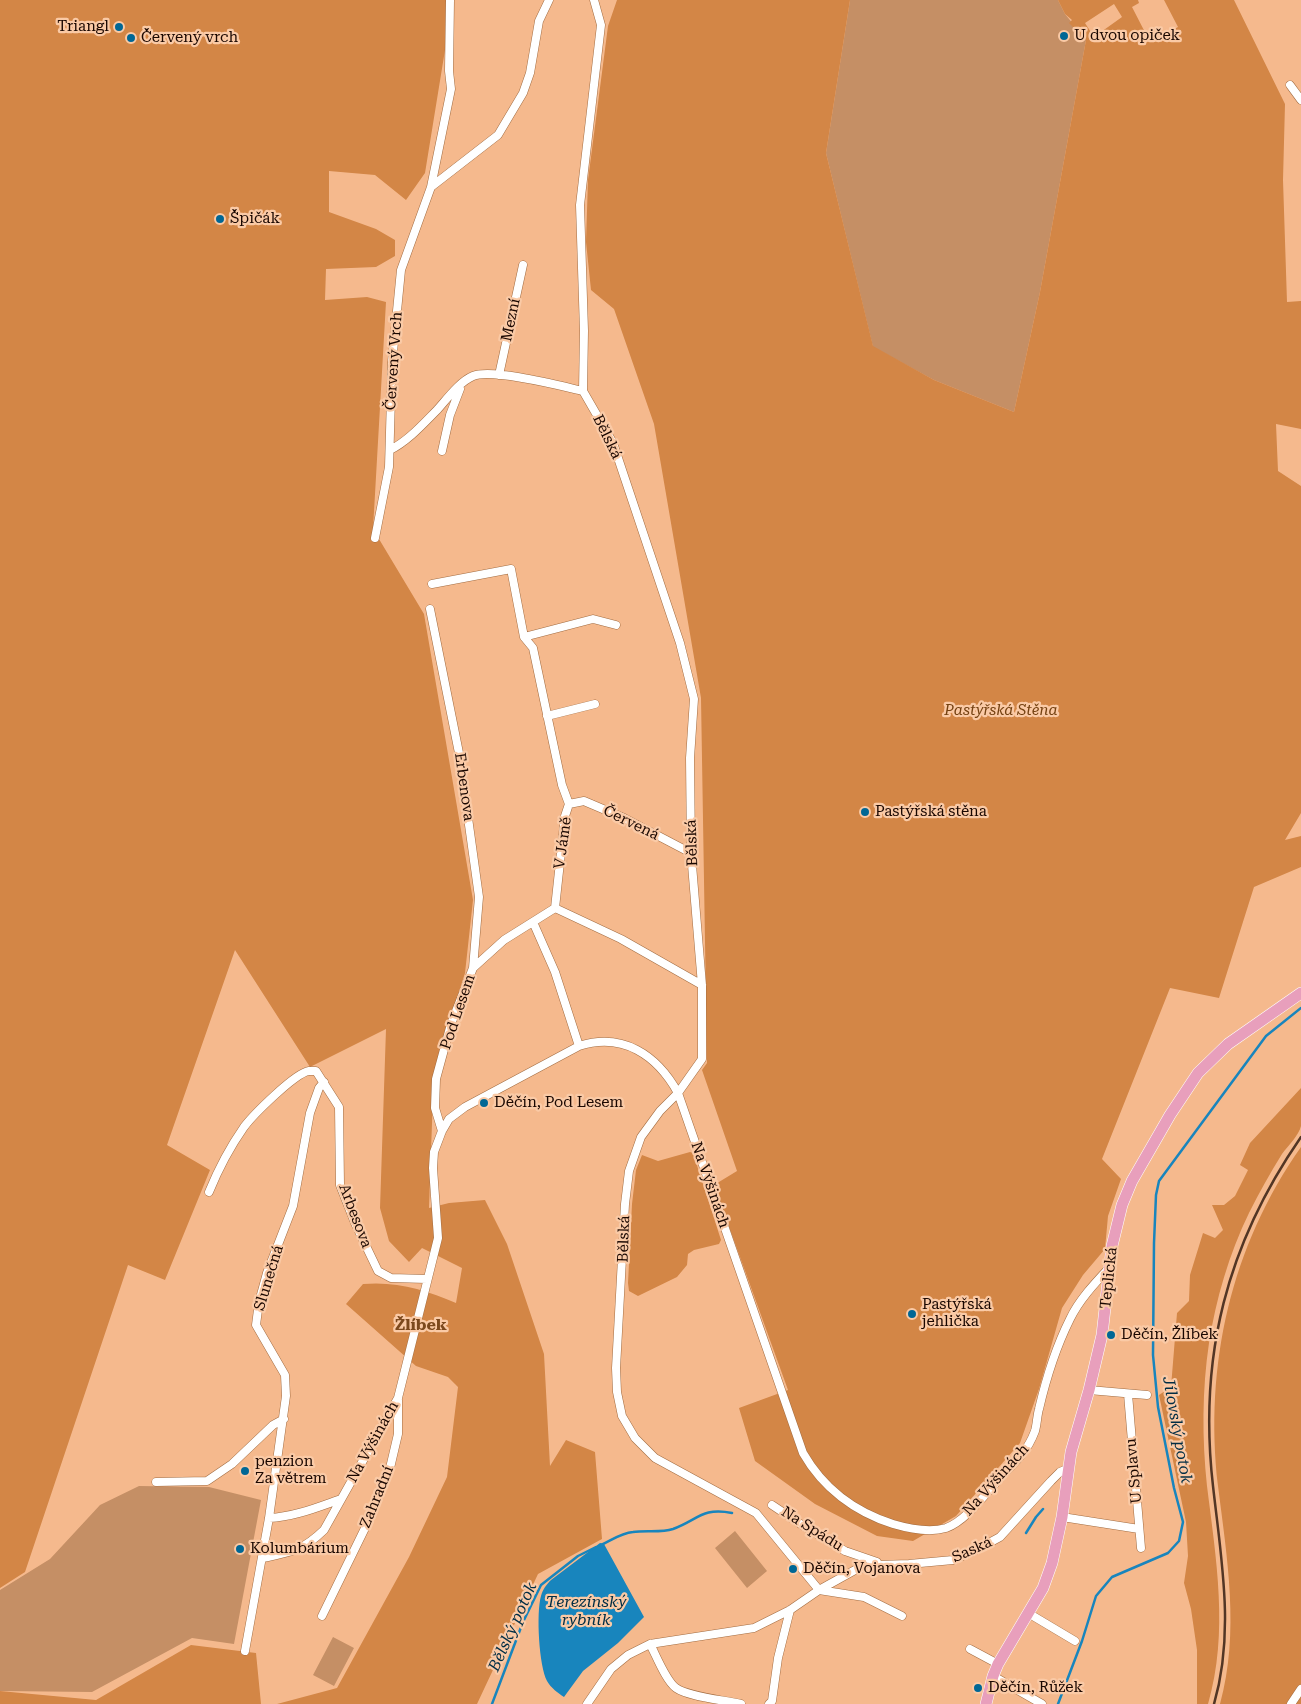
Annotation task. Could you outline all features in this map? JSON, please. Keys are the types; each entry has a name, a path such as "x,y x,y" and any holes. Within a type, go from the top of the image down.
{"main road":[{"name":"Teplická","path":"986,1704 998,1664 1048,1575 1062,1517 1072,1452 1102,1335 1109,1268 1117,1224 1122,1205 1132,1181 1170,1115 1198,1073 1228,1044 1301,993"}],"street":[{"name":"Červený Vrch","path":"375,538 389,468 392,362 401,270 431,187 451,89 449,71 450,0"},
{"path":"431,187 498,135 523,93 530,73 539,21 549,0"},
{"path":"390,450 399,445 464,381 474,375 499,375 539,381 583,391 584,331 580,205 601,25 594,0"},
{"path":"1290,85 1301,100"},
{"name":"Mezní","path":"499,375 523,265"},
{"path":"442,451 450,415 461,385"},
{"name":"Bělská","path":"583,391 613,443 680,643 694,699 690,758 692,853 702,985 702,1059 641,1137 629,1171 625,1204 616,1368 617,1392 622,1416 636,1438 655,1458 756,1514 819,1590"},
{"name":"V Jámě","path":"432,584 512,568 524,637 533,648 562,785 569,804 565,816 555,908"},
{"name":"Erbenova","path":"430,609 459,753 479,898 473,968"},
{"path":"524,637 593,619 616,626"},
{"path":"547,716 594,704"},
{"name":"Červená","path":"569,804 584,801 624,818 692,853"},
{"path":"579,1046 555,972 533,922 555,908 621,939 702,985"},
{"name":"Pod Lesem","path":"442,1131 435,1108 436,1079 451,1024 473,968 504,940 533,922"},
{"name":"Na Výšinách","path":"263,1558 295,1551 310,1543 324,1530 398,1398 438,1238 433,1168 434,1152 449,1119 464,1107 579,1046 588,1043 606,1042 642,1052 661,1067 678,1092 803,1453 814,1470 836,1493 863,1512 876,1518 917,1530 944,1529 954,1525 965,1516 1022,1454 1030,1442 1035,1430 1054,1358 1071,1318 1094,1285 1109,1268"},
{"path":"208,1192 217,1173 245,1127 272,1098 307,1071 316,1072 324,1082"},
{"name":"Arbesova","path":"324,1082 339,1107 340,1185 355,1223 378,1271 390,1278 427,1279"},
{"name":"Slunečná","path":"245,1650 263,1558 286,1396 285,1375 256,1325 258,1302 293,1206 310,1113 319,1088 324,1082"},
{"path":"1089,1390 1147,1395"},
{"name":"U Splavu","path":"1128,1394 1141,1548"},
{"name":"Zahradní","path":"322,1616 369,1520 390,1468 398,1434 398,1398"},
{"path":"156,1482 207,1481 232,1464 273,1425 284,1419"},
{"name":"Saská","path":"587,1704 611,1669 628,1655 650,1644 754,1628 790,1610 819,1590 855,1570 878,1565 953,1560 976,1550 1000,1537 1060,1472 1069,1468"},
{"name":"Na Výšinách","path":"269,1518 280,1518 341,1499"},
{"name":"Na Spádu","path":"772,1505 805,1528 845,1551 877,1562 878,1565"},
{"path":"1062,1517 1139,1529"},
{"path":"819,1590 864,1597 902,1616"},
{"path":"769,1704 772,1700 778,1658 790,1610"},
{"path":"1028,1613 1075,1641"},
{"path":"650,1644 674,1687 686,1692 741,1704"},
{"path":"970,1649 998,1664"},
{"path":"993,1676 1042,1704"},
{"path":"1291,1704 1301,1689"}],"shaded area":[{"path":"850,0 1058,0 1065,14 1086,40 1040,292 1014,412 934,380 873,347 826,153"},
{"path":"139,1486 209,1487 261,1500 234,1644 192,1638 92,1692 0,1691 0,1590 50,1559 100,1505"},
{"path":"735,1531 767,1571 747,1588 715,1548"},
{"path":"333,1637 354,1648 334,1686 313,1675"}],"green space":[{"name":"Červený vrch","path":"0,0 447,0 445,50 425,173 406,200 375,175 329,171 329,212 376,229 395,240 395,256 376,267 326,269 325,300 367,297 386,302 373,529 424,614 473,900 465,973 439,1054 433,1095 429,1208 449,1203 485,1200 507,1244 544,1354 550,1466 566,1440 595,1452 602,1539 538,1574 477,1704 277,1704 337,1688 409,1557 447,1477 458,1387 448,1377 416,1366 346,1304 363,1284 376,1283 411,1288 434,1294 456,1303 462,1268 422,1248 409,1262 389,1241 380,1208 386,1029 310,1067 235,950 167,1145 210,1170 165,1280 128,1265 25,1572 0,1588"},
{"name":"Pastýřská Stěna","path":"617,0 850,0 826,153 873,346 934,380 1014,412 1040,292 1086,40 1069,23 1072,20 1065,14 1058,0 1138,0 1139,3 1132,7 1150,42 1178,27 1164,0 1234,0 1285,104 1283,180 1287,302 1301,301 1301,429 1276,424 1278,471 1301,486 1301,813 1285,840 1301,836 1301,867 1254,887 1219,998 1170,988 1102,1159 1121,1179 1108,1216 1105,1249 1083,1275 1062,1308 1039,1389 1020,1443 956,1516 913,1541 877,1536 815,1504 755,1461 739,1408 788,1390 714,1185 737,1171 702,1070 707,1063 701,698 654,424 614,309 591,290 586,242 588,180 608,26","holes":["1114,4 1122,17 1094,37 1085,23"]},
{"path":"1301,1088 1300,1129 1273,1168 1235,1244 1215,1310 1209,1343 1204,1397 1204,1450 1217,1568 1219,1623 1218,1650 1208,1704 1197,1704 1197,1650 1191,1609 1184,1583 1188,1556 1186,1522 1159,1395 1171,1387 1177,1313 1189,1301 1190,1275 1203,1233 1215,1238 1223,1230 1212,1205 1224,1205 1235,1196 1248,1170 1240,1165 1250,1143"},
{"path":"1301,1147 1301,1704 1220,1704 1226,1677 1231,1622 1228,1568 1218,1486 1215,1441 1215,1396 1220,1352 1228,1308 1240,1266 1257,1225 1277,1185"},
{"path":"690,1152 693,1153 721,1240 719,1244 694,1250 688,1254 687,1265 677,1277 638,1296 629,1291 628,1283 632,1204 636,1170 642,1155 658,1161"},
{"path":"191,1645 256,1653 261,1704 0,1704 0,1691 96,1700"}],"water":[{"name":"Terezínský rybník","path":"600,1543 604,1544 644,1617 618,1643 583,1671 564,1697 550,1686 544,1674 539,1639 539,1604 545,1587 551,1580"}],"waterway":[{"name":"Jílovský potok","path":"1058,1704 1082,1641 1096,1596 1112,1577 1168,1553 1179,1541 1183,1522 1174,1488 1158,1407 1153,1355 1154,1243 1156,1195 1159,1181 1266,1036 1301,1008"},
{"name":"Bělský potok","path":"1026,1533 1043,1509"},
{"name":"Bělský potok","path":"601,1545 629,1533 673,1529 707,1513 732,1513"},
{"name":"Bělský potok","path":"492,1704 523,1622 541,1585 578,1556 596,1547"}],"railway":[{"path":"1214,1704 1224,1650 1225,1622 1222,1568 1209,1438 1210,1392 1215,1347 1224,1303 1237,1260 1254,1218 1275,1177 1301,1137"}],"place":[{"name":"Triangl","path":"119,27"},
{"name":"U dvou opiček","path":"1064,36"},
{"name":"Červený vrch","path":"131,38"},
{"name":"Špičák","path":"220,219"},
{"name":"Pastýřská stěna","path":"865,812"},
{"name":"Děčín, Pod Lesem","path":"484,1103"},
{"name":"Pastýřská jehlička","path":"912,1314"},
{"name":"Děčín, Žlíbek","path":"1111,1335"},
{"name":"penzion Za větrem","path":"245,1471"},
{"name":"Kolumbárium","path":"240,1549"},
{"name":"Děčín, Vojanova","path":"793,1569"},
{"name":"Děčín, Růžek","path":"978,1688"}],"district":[{"name":"Žlíbek","path":"421,1325"}]}
